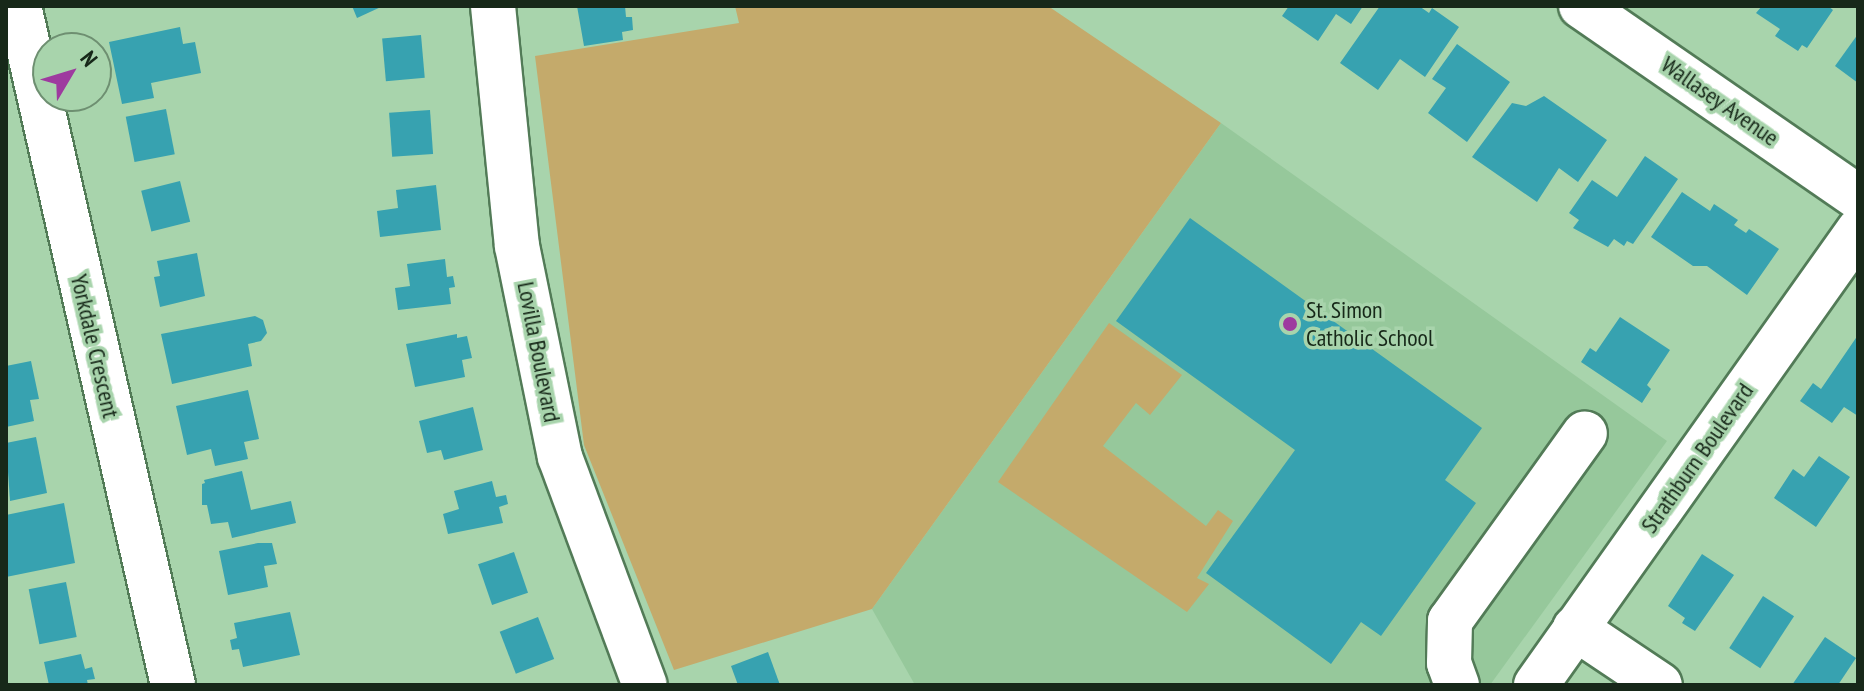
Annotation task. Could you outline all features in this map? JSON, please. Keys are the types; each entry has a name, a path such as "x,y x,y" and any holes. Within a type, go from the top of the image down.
{"street":[{"name":"Yorkdale Crescent","path":"19,6 173,685"},
{"name":"Lovilla Boulevard","path":"493,6 517,246 560,457 645,685"},
{"name":"Wallasey Avenue","path":"1581,6 1858,197"},
{"name":"Strathburn Boulevard","path":"1536,685 1858,231"},
{"path":"1457,685 1449,663 1450,621 1585,433"},
{"path":"1575,628 1660,685"}],"shaded area":[{"path":"735,6 1048,6 1221,123 872,609 674,670 584,445 535,56 739,23"},
{"name":"St. Simon Catholic School","path":"1221,123 1667,441 1490,685 915,685 872,609"},
{"path":"1109,323 1182,375 1150,415 1136,403 1103,446 1206,526 1218,510 1233,521 1197,578 1209,584 1187,612 998,482"}],"building":[{"path":"352,6 383,6 357,18"},
{"path":"577,6 625,6 626,17 632,17 633,30 622,32 623,40 584,46"},
{"path":"1289,6 1363,6 1351,24 1336,14 1318,41 1282,16"},
{"path":"1380,6 1419,6 1429,13 1432,8 1459,27 1425,77 1400,59 1378,90 1340,63"},
{"path":"1762,6 1828,6 1833,10 1807,48 1802,45 1798,51 1775,36 1780,29 1756,13"},
{"path":"180,27 183,44 195,42 201,73 151,83 154,98 122,104 112,41"},
{"path":"1858,34 1858,83 1835,66"},
{"path":"421,35 425,78 386,81 382,38"},
{"path":"1457,44 1510,82 1467,142 1428,113 1446,88 1432,79"},
{"path":"1544,96 1607,140 1578,182 1559,168 1537,202 1472,157 1512,103 1526,106"},
{"path":"166,109 175,154 135,162 126,117"},
{"path":"430,110 433,154 392,157 389,113"},
{"path":"1645,156 1678,179 1633,244 1627,241 1624,246 1614,239 1608,247 1573,228 1579,220 1569,213 1592,180 1617,197"},
{"path":"180,181 190,222 151,231 141,191"},
{"path":"436,185 441,230 380,237 377,211 398,208 396,190"},
{"path":"1682,192 1710,211 1714,204 1738,220 1734,225 1746,233 1749,229 1779,249 1747,295 1707,266 1693,266 1651,237"},
{"path":"1190,218 1482,428 1445,480 1476,503 1381,636 1361,622 1331,664 1206,573 1295,450 1116,321"},
{"path":"197,253 205,296 160,307 154,277 160,276 157,261"},
{"path":"445,259 447,277 453,276 455,287 449,288 451,304 398,310 395,288 410,286 407,264"},
{"path":"255,316 263,320 267,333 261,341 248,344 252,366 172,384 161,334"},
{"path":"1620,317 1670,350 1647,385 1651,389 1642,403 1581,362 1590,348 1596,352"},
{"path":"457,334 457,338 467,336 472,358 462,360 465,377 415,387 406,344"},
{"path":"1858,335 1858,416 1844,407 1832,423 1800,401 1813,383 1821,389"},
{"path":"31,361 39,399 30,400 34,421 6,427 6,366"},
{"path":"248,390 259,439 244,442 248,459 215,466 211,449 187,455 176,406"},
{"path":"473,407 483,450 444,460 441,450 427,453 419,421"},
{"path":"36,437 47,493 10,501 6,443"},
{"path":"1819,456 1850,477 1816,527 1774,498 1793,469 1804,477"},
{"path":"242,471 251,510 291,501 296,523 232,538 228,522 211,524 207,505 202,505 204,480"},
{"path":"492,481 496,497 506,495 508,504 499,507 503,523 448,534 443,514 459,509 454,491"},
{"path":"64,503 75,563 6,577 6,515"},
{"path":"272,543 277,564 264,566 268,587 228,595 219,551"},
{"path":"514,552 528,593 492,605 478,564"},
{"path":"1702,554 1734,575 1695,631 1682,623 1685,618 1668,606"},
{"path":"66,582 77,637 39,644 29,589"},
{"path":"1763,596 1794,616 1760,668 1729,648"},
{"path":"290,612 300,655 243,667 239,649 232,650 230,640 237,638 234,623"},
{"path":"538,617 554,659 516,674 500,632"},
{"path":"1825,637 1856,658 1838,685 1792,685"},
{"path":"768,652 780,685 738,685 731,666"},
{"path":"81,654 85,669 92,667 95,679 87,680 88,685 49,685 44,662"}],"place":[{"name":"St. Simon Catholic School","path":"1290,324"}]}
